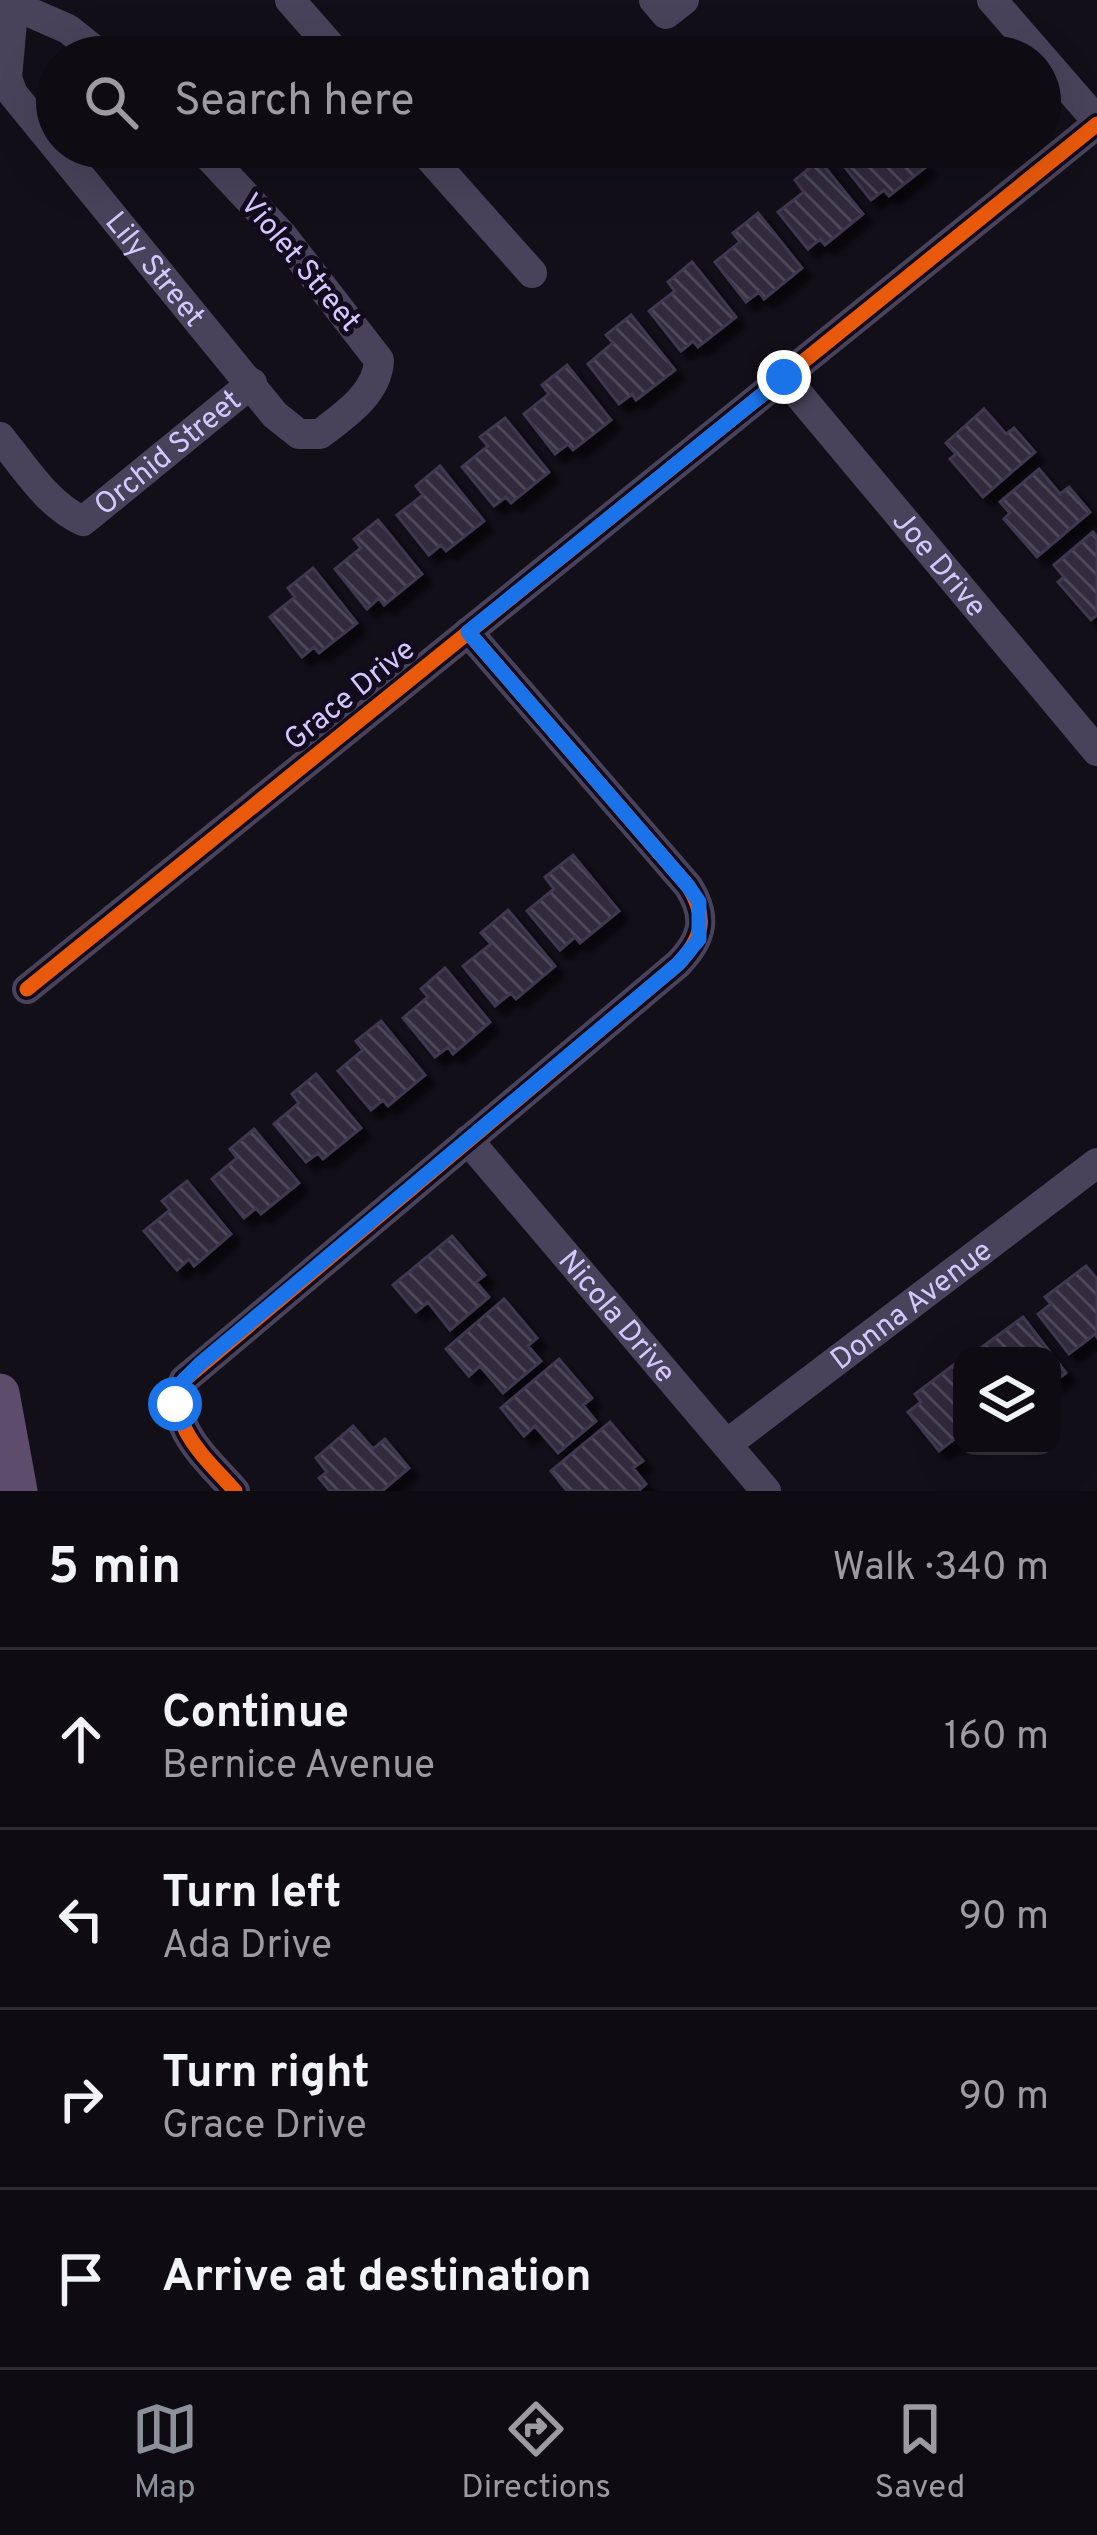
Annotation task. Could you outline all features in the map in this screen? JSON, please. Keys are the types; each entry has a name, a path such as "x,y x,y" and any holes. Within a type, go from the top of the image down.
{"main road":[{"path":"0,1393 19,1491"}],"street":[{"path":"290,0 322,36"},
{"path":"654,0 666,14 683,0"},
{"path":"992,0 1023,36"},
{"path":"14,3 77,36"},
{"name":"Lily Street","path":"14,3 7,78 13,94 36,122"},
{"path":"1061,81 1097,123"},
{"name":"Grace Drive","path":"1061,152 1097,123"},
{"name":"Lily Street","path":"74,168 286,427 299,434 320,434"},
{"name":"Violet Street","path":"220,168 282,235 380,360 379,374 369,391 320,434"},
{"path":"439,168 532,273"},
{"name":"Grace Drive","path":"27,989 1042,168"},
{"name":"Joe Drive","path":"784,377 1097,751"},
{"name":"Orchid Street","path":"0,436 52,500 67,514 83,520 252,383"},
{"path":"235,1491 189,1437 175,1404 184,1380 678,964 699,939 699,902 688,886 468,632"},
{"name":"Nicola Drive","path":"468,1140 766,1491"},
{"name":"Donna Avenue","path":"727,1444 1097,1163"}],"building":[{"path":"809,168 826,168 863,214 825,245 820,239 808,249 778,212 804,192 795,180"},
{"path":"845,168 924,168 889,196 884,190 871,200"},
{"path":"758,213 802,268 764,299 759,292 746,302 715,262 740,242 733,233"},
{"path":"692,262 736,317 698,347 693,341 681,351 649,311 675,291 668,282"},
{"path":"631,315 675,370 636,400 632,394 619,404 588,364 613,343 606,335"},
{"path":"567,365 611,420 573,450 568,444 555,454 524,414 549,394 542,385"},
{"path":"984,409 1006,434 1014,428 1035,452 983,497 950,459 956,454 946,443"},
{"path":"505,418 549,472 511,503 506,497 494,506 462,467 488,446 480,437"},
{"path":"440,466 484,521 446,551 441,545 429,555 397,515 423,495 416,486"},
{"path":"1039,469 1060,494 1069,487 1090,512 1037,557 1004,519 1010,513 1000,502"},
{"path":"378,520 422,574 384,605 379,598 367,609 335,569 361,548 354,539"},
{"path":"1093,532 1097,537 1097,615 1091,620 1058,582 1064,577 1054,565"},
{"path":"313,568 357,623 319,653 314,647 302,657 270,617 295,597 288,588"},
{"path":"573,855 619,911 580,943 575,937 560,950 527,911 554,889 545,877"},
{"path":"508,910 555,966 516,999 511,993 495,1006 463,966 491,944 481,933"},
{"path":"445,968 490,1022 453,1054 448,1047 435,1057 403,1018 428,997 421,989"},
{"path":"381,1021 425,1075 388,1106 383,1100 371,1110 338,1071 363,1050 356,1041"},
{"path":"316,1074 361,1128 323,1159 318,1153 306,1162 274,1124 299,1103 292,1094"},
{"path":"254,1129 299,1183 261,1214 256,1208 244,1218 212,1179 237,1158 230,1149"},
{"path":"187,1181 231,1234 194,1266 189,1259 177,1270 144,1231 170,1210 162,1201"},
{"path":"452,1236 485,1275 476,1282 489,1297 450,1330 428,1302 416,1312 393,1285"},
{"path":"1086,1266 1097,1279 1097,1337 1095,1334 1069,1354 1038,1314 1051,1304 1045,1297"},
{"path":"504,1299 537,1338 528,1346 541,1361 503,1393 480,1366 469,1376 446,1349"},
{"path":"1023,1317 1046,1347 982,1347"},
{"path":"559,1359 592,1398 583,1405 596,1421 558,1453 535,1426 524,1436 501,1408"},
{"path":"953,1365 953,1440 939,1451 908,1412 921,1402 915,1394"},
{"path":"610,1422 643,1461 633,1468 646,1484 638,1491 567,1491 551,1471"},
{"path":"353,1426 373,1449 385,1439 409,1468 382,1491 330,1491 319,1478 327,1472 316,1458"}],"cycle path":[{"path":"1061,153 1097,124"},
{"path":"27,989 1043,168"},
{"path":"235,1491 201,1454 184,1426 179,1412 184,1380 678,964 700,927 688,886 468,632"}],"route":[{"path":"175,1404 184,1380 200,1364 678,964 699,939 699,902 688,886 468,632 784,377"}]}
